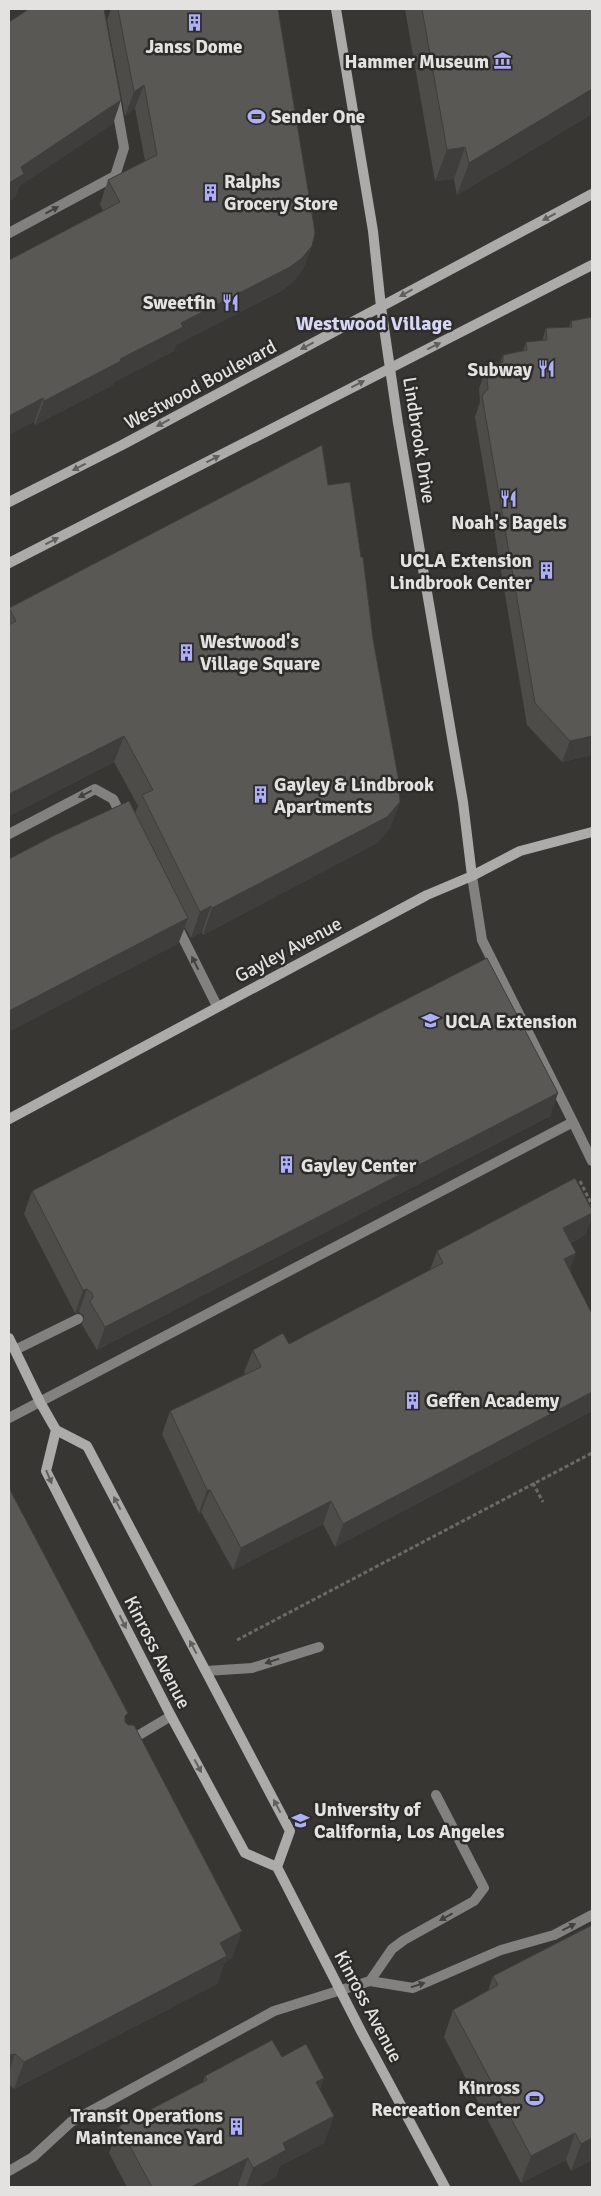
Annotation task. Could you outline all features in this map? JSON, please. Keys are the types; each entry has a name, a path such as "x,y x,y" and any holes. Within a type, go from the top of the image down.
{"street":[{"name":"Lindbrook Drive","path":"336,9 373,231 390,367 463,802 472,876"},
{"path":"9,233 115,176 124,148 112,83"},
{"name":"Westwood Boulevard","path":"9,502 122,445 592,194"},
{"path":"9,563 592,265"},
{"path":"9,834 95,789 113,799 126,824"},
{"name":"Gayley Avenue","path":"9,1119 427,894 472,876 520,851 592,832"},
{"path":"472,876 482,940 592,1161"},
{"path":"172,918 218,1006"},
{"path":"9,1418 573,1122"},
{"path":"15,1350 78,1319"},
{"path":"9,1338 40,1402 56,1430"},
{"name":"Kinross Avenue","path":"277,1867 290,1831 86,1446 56,1430 46,1471 171,1716 245,1853 277,1867 445,2187"},
{"path":"206,1671 252,1668 319,1647"},
{"path":"121,1746 171,1716"},
{"path":"370,1981 392,1949 404,1940 474,1901 484,1888 436,1795"},
{"path":"9,2170 34,2157 71,2122 274,2011 370,1981 413,1988 501,1950 554,1934 592,1914"}],"path":[{"path":"237,1640 592,1453"},
{"path":"533,1483 543,1502"}],"building":[{"path":"29,9 104,9 121,100 21,167 24,174 9,183 9,22"},
{"path":"118,9 278,9 314,226 315,233 312,246 302,258 290,267 181,323 183,327 120,359 121,361 44,401 43,398 9,416 9,260 120,202 108,180 157,155 144,85 134,92"},
{"name":"Hammer Museum","path":"422,9 592,9 592,89 469,163 465,147 447,150"},
{"name":"UCLA Extension Lindbrook Center","path":"592,317 592,736 570,741 535,703 482,396 488,389 486,367 503,362 503,355 527,350 526,342 547,340 546,328 572,327 571,321"},
{"path":"322,445 328,485 350,482 361,557 363,557 373,639 399,782 400,802 387,817 212,908 211,906 200,912 142,795 153,790 124,736 9,794 9,625 16,621 9,608"},
{"path":"129,801 188,918 9,1011 9,859 55,835"},
{"name":"Gayley Center","path":"487,958 558,1093 105,1327 90,1302 93,1297 92,1293 87,1289 83,1290 32,1191"},
{"name":"Geffen Academy","path":"575,1178 592,1213 563,1228 576,1253 564,1259 592,1314 592,1392 343,1524 331,1501 241,1548 210,1490 207,1490 170,1411 261,1367 253,1350 283,1333 289,1344 443,1263 437,1251"},
{"path":"9,1488 128,1713 125,1716 125,1722 128,1725 134,1725 242,1931 220,1943 227,1956 24,2062 15,2054 9,2055"},
{"name":"Kinross Recreation Center","path":"592,1925 592,2138 581,2144 575,2133 531,2156 453,2010 498,1985 493,1976"},
{"name":"Transit Operations Maintenance Yard","path":"272,2040 282,2057 306,2044 324,2078 316,2082 334,2116 283,2143 286,2150 253,2168 248,2158 191,2187 152,2187 119,2126 207,2080 205,2076"}],"place":[{"name":"Janss Dome","path":"194,23"},
{"name":"Hammer Museum","path":"503,61"},
{"name":"Sender One","path":"257,116"},
{"name":"Ralphs Grocery Store","path":"210,192"},
{"name":"Sweetfin","path":"230,302"},
{"name":"Subway","path":"546,369"},
{"name":"Noah's Bagels","path":"509,499"},
{"name":"UCLA Extension Lindbrook Center","path":"546,571"},
{"name":"Westwood's Village Square","path":"186,652"},
{"name":"Gayley & Lindbrook Apartments","path":"260,795"},
{"name":"UCLA Extension","path":"431,1021"},
{"name":"Gayley Center","path":"287,1165"},
{"name":"Geffen Academy","path":"412,1400"},
{"name":"University of California, Los Angeles","path":"300,1820"},
{"name":"Kinross Recreation Center","path":"534,2098"},
{"name":"Transit Operations Maintenance Yard","path":"237,2126"}],"district":[{"name":"Westwood Village","path":"374,323"}]}
